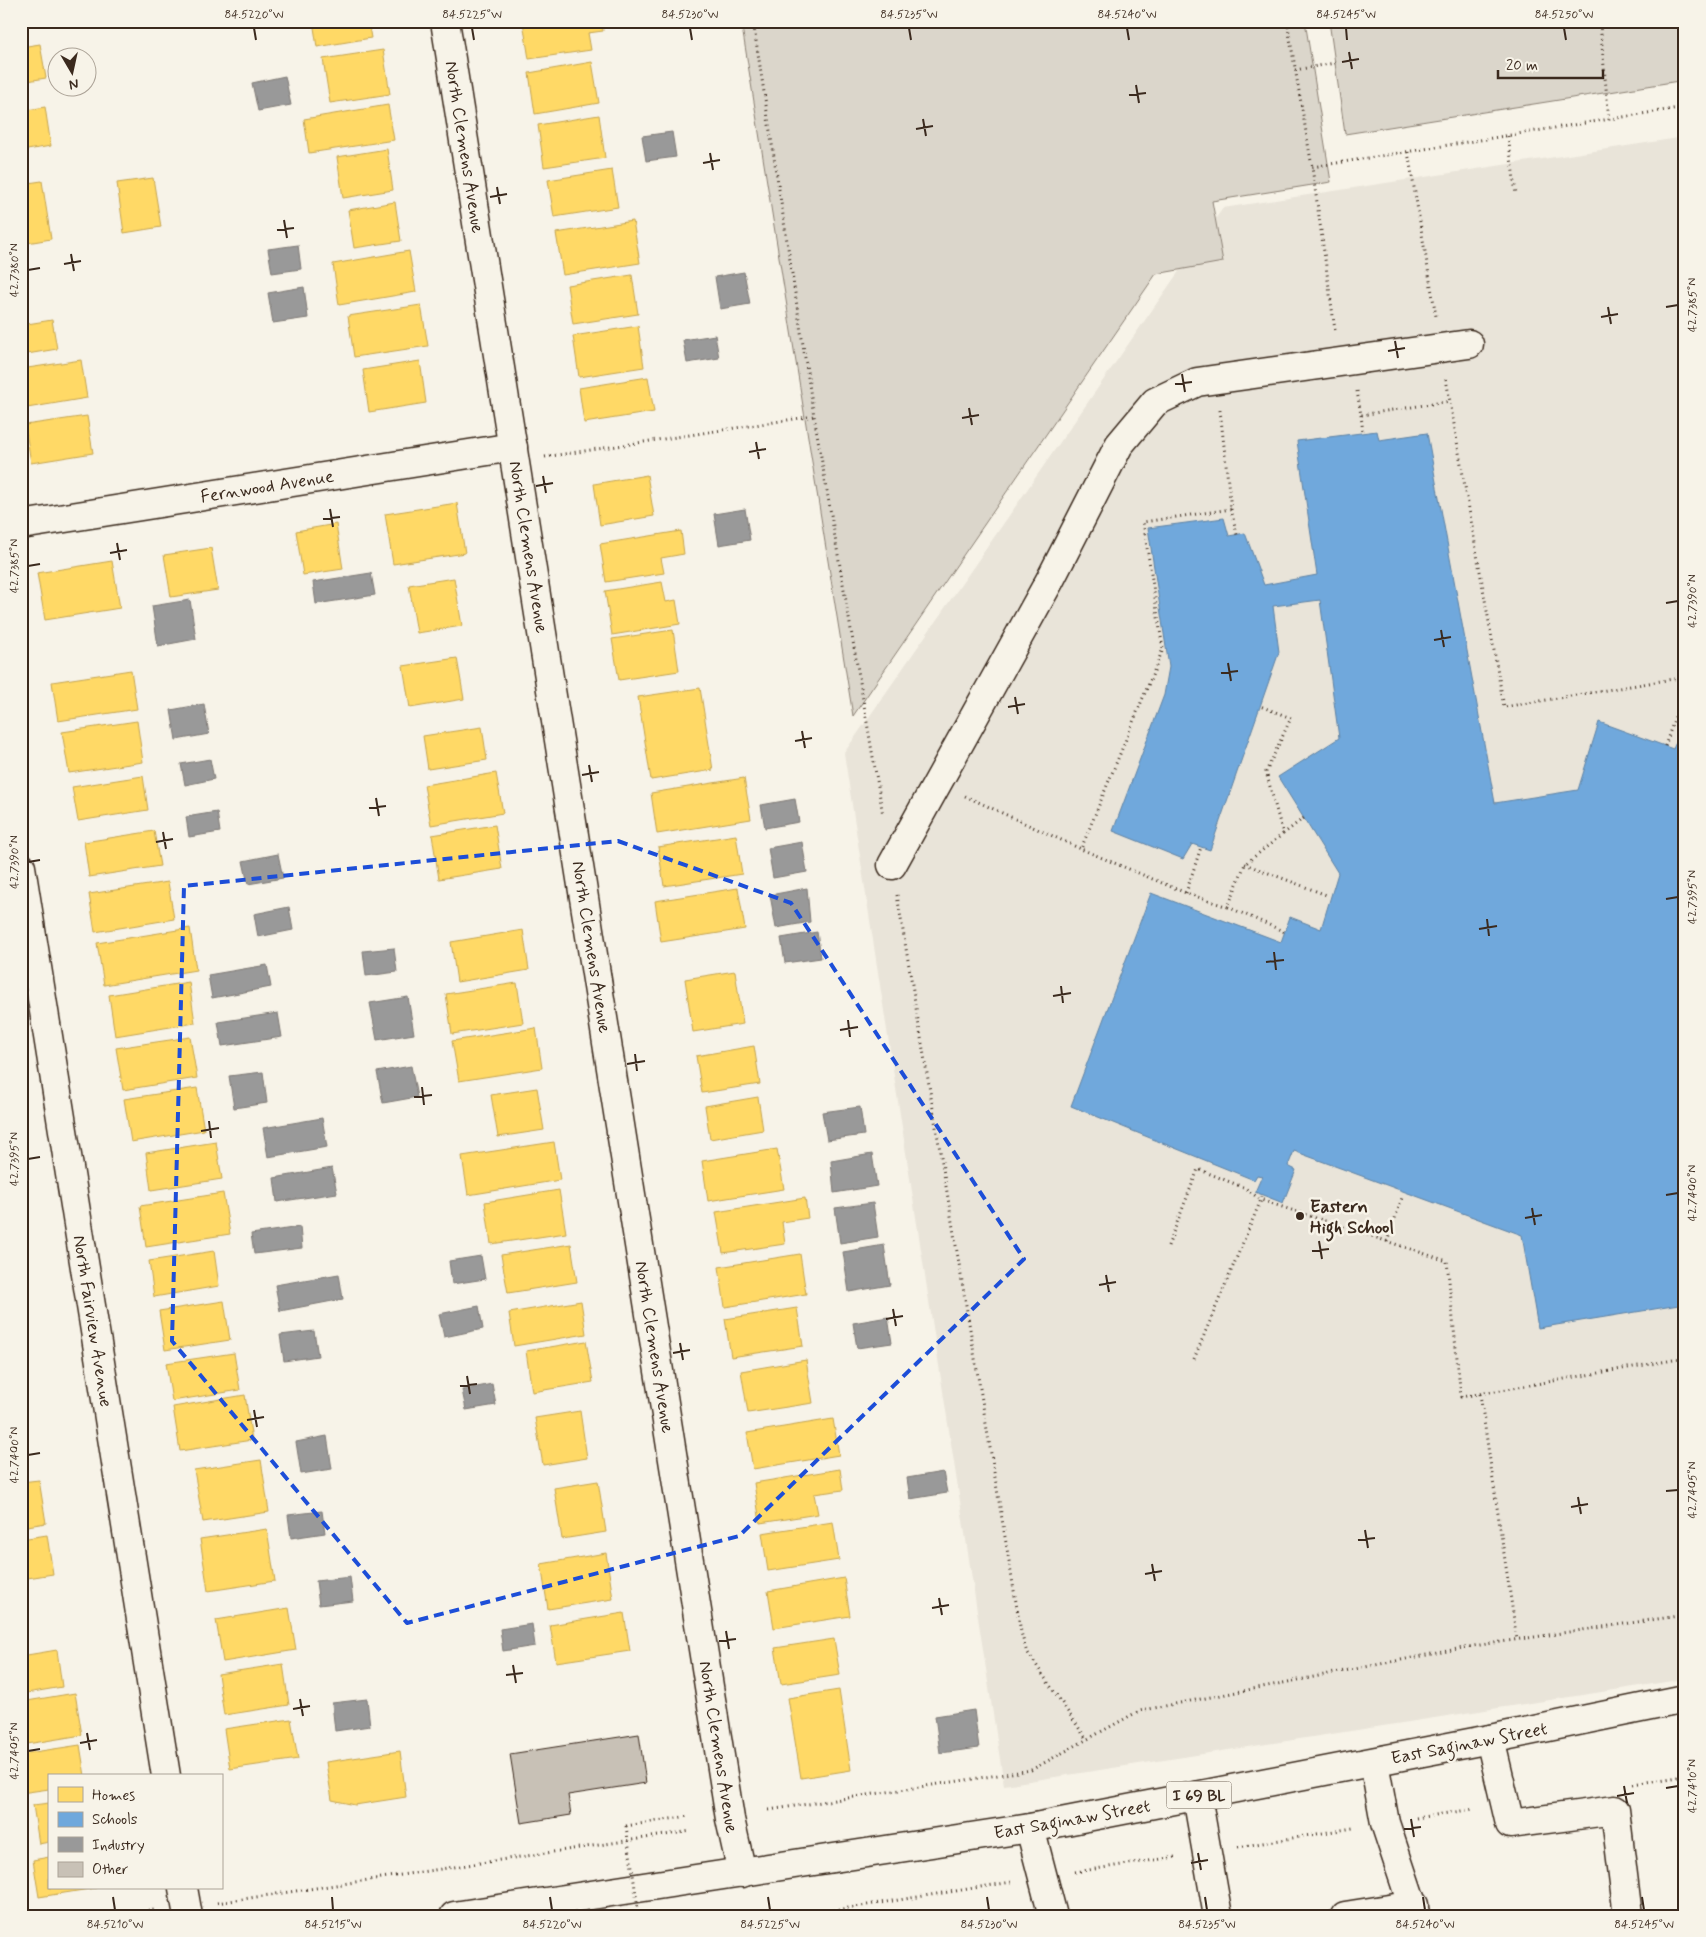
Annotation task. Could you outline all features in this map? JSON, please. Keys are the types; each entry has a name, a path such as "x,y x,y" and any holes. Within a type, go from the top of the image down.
{"street":[{"name":"North Clemens Avenue","path":"445,21 728,1810 742,1873"},
{"path":"892,865 1050,580 1119,445 1155,402 1197,382 1469,344"},
{"name":"Fernwood Avenue","path":"21,525 513,447"},
{"name":"North Fairview Avenue","path":"21,867 166,1774"},
{"name":"East Saginaw Street","path":"454,1916 1030,1828 1374,1762 1685,1699"},
{"path":"1490,1739 1510,1824 1615,1810 1628,1916"},
{"path":"1345,1916 1415,1910 1385,1823 1374,1762"},
{"path":"1197,1796 1218,1916"},
{"path":"1030,1828 1053,1916"}],"path":[{"path":"753,21 814,416 883,816"},
{"path":"1287,21 1346,361 1362,415 1363,433"},
{"path":"1600,24 1609,120"},
{"path":"1295,70 1334,63"},
{"path":"1312,167 1685,107"},
{"path":"1508,136 1516,194"},
{"path":"1408,152 1504,707 1685,678"},
{"path":"1217,380 1232,509 1237,534"},
{"path":"1362,415 1450,401"},
{"path":"556,455 814,416"},
{"path":"1081,849 1163,649 1143,522 1232,509"},
{"path":"1665,746 1685,687"},
{"path":"1260,706 1291,718 1266,772 1283,834"},
{"path":"937,784 1081,849 1186,893 1228,907 1285,932"},
{"path":"1228,907 1245,864 1304,818"},
{"path":"1186,893 1201,847"},
{"path":"1245,864 1329,896"},
{"path":"892,865 1021,1632 1026,1650 1086,1740"},
{"path":"1168,1246 1198,1169 1245,1188 1261,1200 1447,1261 1461,1397 1685,1358"},
{"path":"1194,1359 1263,1195"},
{"path":"1387,1242 1402,1198"},
{"path":"1480,1394 1517,1640"},
{"path":"769,1810 1031,1770 1139,1711 1464,1648 1685,1615"},
{"path":"1628,1785 1685,1776"},
{"path":"798,1916 1505,1804"},
{"path":"639,1916 626,1826 689,1816"},
{"path":"113,1916 186,1903 227,1902 691,1831"}],"highlighted area":[{"path":"618,841 791,903 1024,1259 739,1536 407,1623 172,1341 184,886"}],"shaded area":[{"path":"741,21 1305,21 1331,182 1212,201 1223,262 1156,274 853,716"},
{"path":"1329,21 1685,21 1685,80 1345,134"},
{"name":"Eastern High School","path":"1685,137 1685,1679 1004,1785 844,753 1223,208"}],"building: Homes":[{"path":"313,21 368,21 371,38 317,47"},
{"path":"602,21 603,31 588,33 591,50 529,59 523,22"},
{"path":"40,44 46,78 21,82 21,47"},
{"path":"383,50 390,94 330,103 323,59"},
{"path":"592,62 599,103 535,114 529,73"},
{"path":"388,105 394,140 309,153 304,119"},
{"path":"45,107 51,146 21,151 21,111"},
{"path":"599,115 605,158 544,167 538,125"},
{"path":"387,149 393,190 343,198 337,157"},
{"path":"612,170 618,207 554,217 548,180"},
{"path":"153,178 161,227 124,233 117,183"},
{"path":"42,181 51,239 21,244 21,184"},
{"path":"395,202 401,241 354,248 348,210"},
{"path":"633,221 640,263 563,275 556,233"},
{"path":"409,251 416,292 339,305 333,264"},
{"path":"632,275 638,314 573,324 567,285"},
{"path":"421,305 428,346 354,357 348,316"},
{"path":"52,320 57,349 21,355 21,325"},
{"path":"638,326 644,367 579,377 573,336"},
{"path":"81,360 87,398 21,409 21,369"},
{"path":"420,361 426,403 369,412 363,370"},
{"path":"648,377 654,412 584,423 579,388"},
{"path":"87,416 93,453 31,463 25,425"},
{"path":"647,475 654,516 600,525 594,484"},
{"path":"457,503 465,553 393,564 385,514"},
{"path":"336,524 343,569 303,575 296,531"},
{"path":"681,531 684,554 661,558 664,573 606,582 600,544"},
{"path":"211,548 218,590 171,597 164,555"},
{"path":"112,561 120,608 45,620 37,573"},
{"path":"454,578 462,626 417,633 409,585"},
{"path":"662,582 666,602 676,600 680,624 612,635 605,591"},
{"path":"673,630 679,671 619,680 612,639"},
{"path":"457,658 464,699 410,708 403,666"},
{"path":"131,670 137,709 58,721 52,682"},
{"path":"700,688 713,770 651,780 638,697"},
{"path":"137,721 143,762 69,773 62,732"},
{"path":"482,727 487,760 428,769 423,736"},
{"path":"496,773 503,813 431,825 424,785"},
{"path":"143,776 148,810 78,821 72,787"},
{"path":"744,778 751,819 657,834 651,793"},
{"path":"495,825 502,869 439,879 432,835"},
{"path":"154,831 160,866 89,877 84,842"},
{"path":"736,835 742,874 664,886 658,847"},
{"path":"168,882 174,919 95,932 89,894"},
{"path":"738,888 745,929 661,942 655,901"},
{"path":"190,928 196,970 104,985 97,943"},
{"path":"523,930 529,970 457,982 451,942"},
{"path":"735,971 743,1024 693,1032 685,979"},
{"path":"189,982 195,1023 115,1036 109,995"},
{"path":"517,983 523,1023 452,1034 446,994"},
{"path":"536,1028 542,1068 459,1081 452,1041"},
{"path":"190,1037 197,1078 123,1090 116,1048"},
{"path":"754,1046 760,1084 702,1093 696,1056"},
{"path":"197,1088 204,1130 131,1142 124,1099"},
{"path":"537,1088 544,1130 498,1137 491,1095"},
{"path":"758,1097 763,1130 710,1139 705,1106"},
{"path":"216,1142 222,1179 151,1190 146,1153"},
{"path":"554,1142 560,1180 468,1195 462,1156"},
{"path":"777,1149 784,1189 708,1201 702,1161"},
{"path":"559,1190 566,1233 491,1244 485,1202"},
{"path":"223,1193 230,1234 146,1247 140,1206"},
{"path":"805,1198 808,1218 782,1222 785,1244 723,1253 716,1212"},
{"path":"571,1244 577,1282 508,1293 501,1255"},
{"path":"214,1251 219,1286 154,1297 149,1261"},
{"path":"800,1254 806,1294 725,1307 719,1267"},
{"path":"224,1301 230,1340 165,1350 159,1311"},
{"path":"581,1301 586,1334 514,1346 509,1313"},
{"path":"797,1308 803,1346 731,1357 725,1319"},
{"path":"586,1341 593,1382 532,1392 526,1351"},
{"path":"234,1353 240,1390 172,1401 166,1363"},
{"path":"806,1360 813,1403 748,1413 741,1371"},
{"path":"245,1395 252,1440 180,1451 173,1407"},
{"path":"580,1411 587,1458 543,1465 535,1418"},
{"path":"833,1419 839,1455 753,1469 747,1433"},
{"path":"261,1460 269,1512 203,1522 194,1470"},
{"path":"840,1469 843,1490 814,1494 818,1514 760,1523 754,1483"},
{"path":"39,1480 46,1523 21,1527 21,1482"},
{"path":"598,1481 606,1532 562,1539 554,1488"},
{"path":"833,1522 839,1560 768,1571 762,1533"},
{"path":"267,1529 275,1581 208,1591 200,1539"},
{"path":"47,1535 53,1574 21,1579 21,1539"},
{"path":"606,1553 613,1599 548,1609 541,1564"},
{"path":"844,1578 850,1616 774,1628 768,1591"},
{"path":"289,1608 296,1650 223,1662 216,1620"},
{"path":"624,1613 630,1651 556,1662 550,1625"},
{"path":"834,1639 840,1675 781,1684 775,1648"},
{"path":"57,1650 62,1687 21,1694 21,1656"},
{"path":"283,1664 289,1705 224,1715 218,1674"},
{"path":"839,1690 851,1770 801,1778 788,1698"},
{"path":"75,1693 82,1735 21,1745 21,1702"},
{"path":"291,1719 298,1759 230,1769 224,1729"},
{"path":"80,1745 85,1774 48,1774 48,1789 21,1793 21,1754"},
{"path":"400,1751 406,1797 355,1805 332,1800 326,1762"},
{"path":"48,1803 48,1842 39,1844 33,1805"},
{"path":"48,1857 48,1890 83,1890 39,1897 33,1860"}],"building: Schools":[{"path":"1377,431 1379,440 1427,433 1495,803 1578,790 1599,722 1673,749 1685,722 1685,1304 1538,1328 1522,1235 1294,1151 1288,1166 1296,1170 1283,1203 1255,1192 1262,1176 1257,1175 1254,1180 1071,1106 1151,893 1281,942 1290,917 1321,929 1338,873 1278,777 1339,738 1320,600 1273,606 1279,652 1210,850 1192,844 1183,859 1113,831 1164,695 1169,667 1148,528 1224,518 1229,536 1245,533 1264,585 1317,575 1297,441"}],"building: Industry":[{"path":"285,76 291,105 258,111 252,83"},
{"path":"672,132 676,157 646,161 642,136"},
{"path":"298,245 301,269 272,273 268,249"},
{"path":"744,272 750,304 720,309 715,277"},
{"path":"304,287 308,318 273,323 268,293"},
{"path":"715,335 719,358 687,363 683,340"},
{"path":"745,509 750,540 719,545 714,514"},
{"path":"371,573 375,595 316,604 313,582"},
{"path":"190,600 196,639 158,646 152,606"},
{"path":"204,704 209,734 176,740 171,710"},
{"path":"210,759 214,779 185,785 181,764"},
{"path":"795,799 799,822 765,828 761,805"},
{"path":"217,812 220,832 189,837 186,817"},
{"path":"802,842 807,872 773,878 768,848"},
{"path":"278,854 283,878 248,884 243,861"},
{"path":"807,888 810,922 776,928 770,895"},
{"path":"289,907 293,930 258,937 254,914"},
{"path":"817,932 821,958 785,963 781,938"},
{"path":"394,948 397,972 366,976 363,951"},
{"path":"267,965 271,987 212,998 208,975"},
{"path":"408,997 414,1034 377,1040 370,1003"},
{"path":"278,1013 282,1037 222,1046 218,1022"},
{"path":"411,1066 417,1097 383,1103 377,1072"},
{"path":"263,1072 267,1103 234,1108 229,1076"},
{"path":"860,1107 864,1135 827,1140 822,1112"},
{"path":"322,1118 327,1147 268,1157 263,1128"},
{"path":"872,1154 877,1186 834,1193 831,1161"},
{"path":"332,1168 337,1193 277,1202 274,1178"},
{"path":"873,1203 878,1237 840,1243 835,1208"},
{"path":"300,1227 302,1248 254,1254 251,1234"},
{"path":"884,1245 890,1285 849,1292 843,1252"},
{"path":"481,1256 485,1279 452,1284 449,1261"},
{"path":"339,1274 343,1299 280,1311 275,1285"},
{"path":"479,1306 483,1329 444,1337 439,1314"},
{"path":"888,1317 892,1343 857,1348 853,1323"},
{"path":"314,1331 318,1356 284,1361 280,1335"},
{"path":"492,1384 496,1405 466,1410 462,1390"},
{"path":"327,1436 332,1469 301,1474 296,1442"},
{"path":"943,1472 947,1493 910,1499 907,1478"},
{"path":"322,1511 325,1533 291,1538 288,1515"},
{"path":"350,1577 353,1601 319,1605 316,1581"},
{"path":"532,1624 535,1646 503,1651 500,1629"},
{"path":"367,1699 370,1726 335,1731 332,1703"},
{"path":"974,1710 979,1748 940,1753 935,1716"}],"building: Other":[{"path":"639,1734 646,1783 568,1795 571,1815 521,1823 510,1754"}],"place":[{"name":"Eastern High School","path":"1300,1216"}]}
